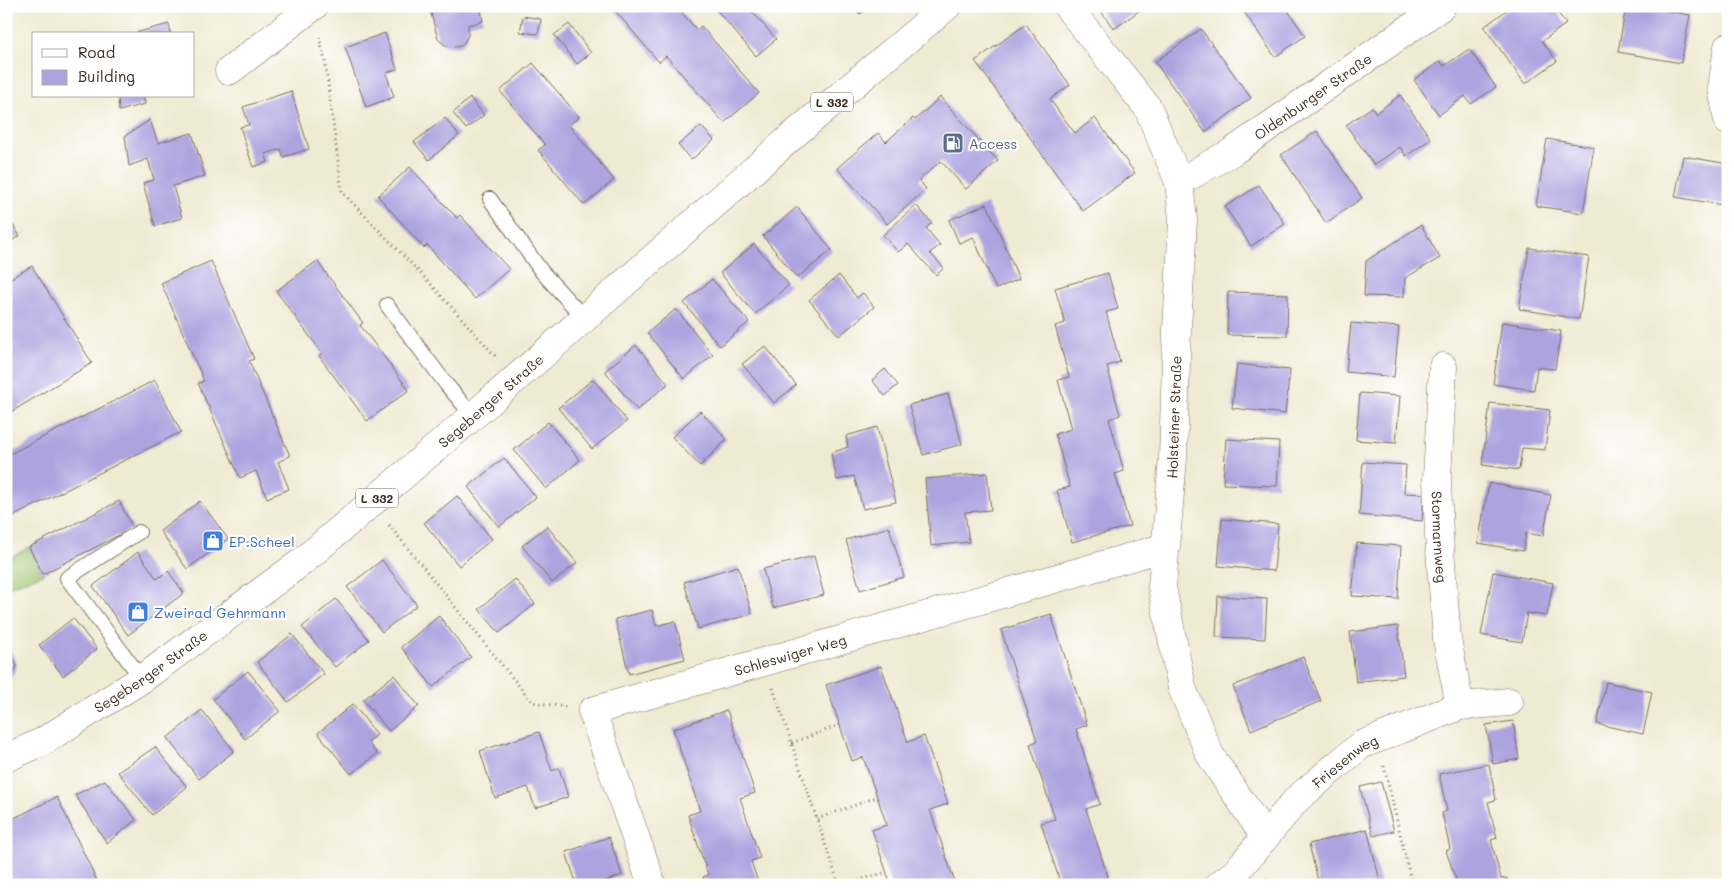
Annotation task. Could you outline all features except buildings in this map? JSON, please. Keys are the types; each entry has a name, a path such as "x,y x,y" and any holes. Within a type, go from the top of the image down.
{"street":[{"name":"Segeberger Straße","path":"6,758 42,742 142,679 303,561 585,319 796,132 947,6"},
{"name":"Holsteiner Straße","path":"1068,6 1148,108 1179,182 1183,220 1173,458 1162,587 1182,688 1210,755 1265,837"},
{"name":"Oldenburger Straße","path":"1179,182 1232,152 1442,6"},
{"path":"229,71 313,7"},
{"path":"1728,46 1722,88 1728,121"},
{"name":"Stormarnweg","path":"1443,367 1437,478 1439,527 1447,639 1460,706"},
{"name":"Schleswiger Weg","path":"592,711 1166,546"},
{"name":"Friesenweg","path":"1219,885 1235,873 1297,799 1361,744 1460,706 1509,702"},
{"path":"592,711 652,885"}],"lane":[{"path":"490,199 542,272 585,319"},
{"path":"387,305 446,384 473,416"},
{"path":"139,532 67,578 142,679"}],"path":[{"path":"313,7 325,61 342,192 428,281 516,378"},
{"path":"371,504 532,702 592,711"},
{"path":"765,661 839,885"},
{"path":"792,743 839,725"},
{"path":"1377,738 1412,885"},
{"path":"817,819 877,797"},
{"path":"844,885 883,873"}],"green space":[{"path":"29,547 43,574 6,588 6,560"}],"place":[{"name":"Access","path":"953,143"},
{"name":"EP:Scheel","path":"213,541"},
{"name":"Zweirad Gehrmann","path":"138,612"}]}
